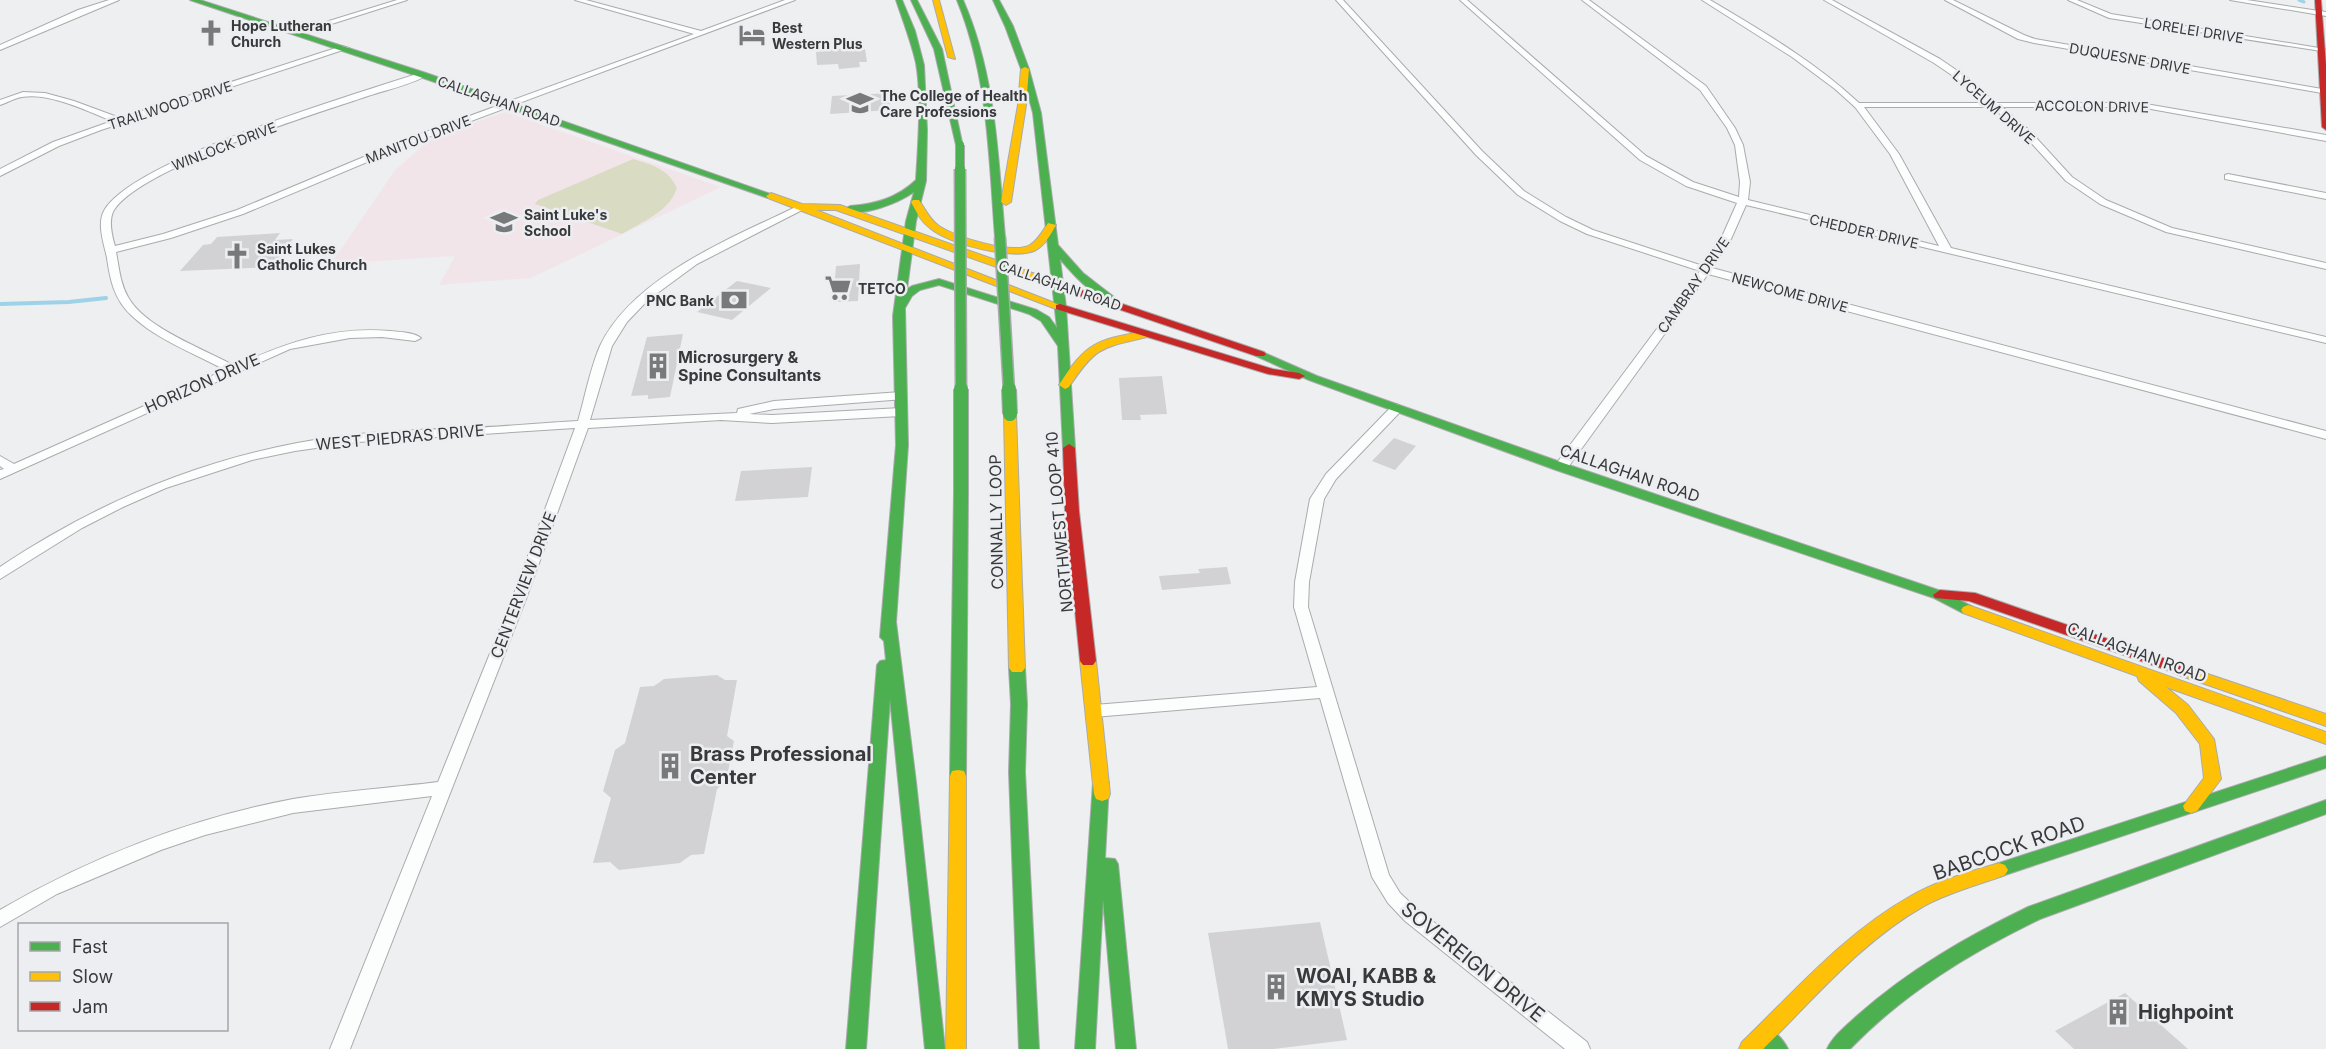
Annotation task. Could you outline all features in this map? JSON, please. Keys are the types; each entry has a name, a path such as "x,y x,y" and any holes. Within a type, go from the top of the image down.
{"main road":[{"name":"CALLAGHAN ROAD","path":"193,0 345,48 803,207 819,216 1061,307 1272,372 1313,378"},
{"path":"856,1049 871,827 902,445 898,316 907,248 921,181 922,80 914,39 899,0"},
{"path":"914,0 938,49 960,145"},
{"name":"CONNALLY LOOP","path":"936,0 944,22 959,93 960,145 961,493 956,1049"},
{"name":"CONNALLY LOOP","path":"960,0 971,21 985,80 1000,237 1010,414 1013,580 1019,704 1017,772 1029,1049"},
{"name":"NORTHWEST LOOP 410","path":"996,0 1009,26 1025,69 1037,113 1051,225 1061,307 1072,511 1094,711 1126,1049"},
{"path":"2321,9 2322,91 2326,127"},
{"path":"1000,237 1022,105 1025,69"},
{"path":"837,207 865,208 891,202 912,192 921,181"},
{"path":"916,202 926,219 938,229 962,238 1013,249 1022,250 1036,245 1051,225"},
{"name":"CALLAGHAN ROAD","path":"803,207 837,207 1058,286 1129,308 1279,361 1313,378 1561,467 1939,595 1964,609 2326,738"},
{"path":"1053,244 1067,265 1081,278 1129,308"},
{"path":"898,316 905,294 929,283 939,282 1033,312 1045,319 1063,346"},
{"path":"1065,385 1083,354 1092,347 1120,338 1150,334"},
{"name":"CALLAGHAN ROAD","path":"1939,595 1970,596 2326,720"},
{"path":"888,623 908,783 935,1049"},
{"path":"2133,668 2182,709 2208,743 2213,779 2191,806"},
{"name":"BABCOCK ROAD","path":"1749,1049 1849,953 1907,907 1954,885 2326,762"},
{"path":"1085,1049 1101,783"},
{"path":"1837,1049 1861,1020 1904,985 1958,951 1998,930 2034,913 2326,807"},
{"path":"1763,1035 1778,1049"}],"street":[{"path":"0,48 81,12 116,0"},
{"path":"294,33 405,0"},
{"path":"578,0 700,33"},
{"name":"MANITOU DRIVE","path":"111,250 167,236 240,212 368,158 508,104 792,0"},
{"name":"NEWCOME DRIVE","path":"1339,0 1479,153 1521,193 1563,219 1590,232 1706,270 2326,435"},
{"name":"CHEDDER DRIVE","path":"1463,0 1651,164 1683,181 1743,201 2326,340"},
{"name":"CAMBRAY DRIVE","path":"1561,467 1706,270 1726,239 1743,201 1745,182 1738,145 1731,128 1710,96 1693,80 1585,0"},
{"path":"1705,0 1810,66 1873,122 1893,150 1947,251"},
{"name":"LYCEUM DRIVE","path":"1827,0 1943,65 2026,132 2068,179 2090,195 2118,210 2154,225 2193,236 2326,266"},
{"name":"DUQUESNE DRIVE","path":"1948,0 2021,37 2045,44 2322,91"},
{"name":"LORELEI DRIVE","path":"2070,0 2109,16 2323,57"},
{"path":"2233,0 2321,9"},
{"name":"TRAILWOOD DRIVE","path":"0,173 56,144 345,48"},
{"name":"WINLOCK DRIVE","path":"232,369 137,315 121,297 116,286 106,223 109,209 122,195 147,179 213,148 423,75"},
{"path":"0,103 22,94 40,96 85,107 120,121"},
{"name":"ACCOLON DRIVE","path":"1855,105 2140,105 2326,138"},
{"path":"2228,177 2326,196"},
{"name":"CENTERVIEW DRIVE","path":"340,1049 519,598 583,424 606,346 614,331 636,303 678,272 803,207"},
{"name":"HORIZON DRIVE","path":"0,475 286,346 336,335 372,332 415,338"},
{"name":"WEST PIEDRAS DRIVE","path":"721,416 774,405 901,396"},
{"name":"SOVEREIGN DRIVE","path":"1397,408 1331,477 1317,499 1302,582 1301,607 1381,877 1394,898 1411,915 1580,1049"},
{"name":"WEST PIEDRAS DRIVE","path":"0,573 42,545 109,509 171,482 241,460 306,445 346,439 721,416 772,419 901,412"},
{"path":"0,460 13,469"},
{"path":"1094,711 1326,692"},
{"path":"0,919 51,889 156,844 204,828 293,806 444,788"}],"shaded area":[{"name":"Saint Luke's School","path":"505,112 721,187 531,278 439,285 455,256 331,264 395,170 433,137"}],"green space":[{"path":"633,159 664,172 677,188 668,204 661,210 622,234 535,204 538,200"}],"building":[{"path":"861,46 861,50 865,49 867,62 859,62 860,67 839,69 838,64 817,65 816,52"},
{"name":"The College of Health Care Professions","path":"890,93 890,110 830,114 832,96"},
{"name":"Saint Lukes Catholic Church","path":"280,233 275,240 293,239 272,267 180,271 203,245 211,244 217,237"},
{"path":"860,264 858,301 833,302 836,266"},
{"name":"PNC Bank","path":"737,281 771,288 732,320 697,312"},
{"name":"Microsurgery & Spine Consultants","path":"683,334 670,397 648,399 648,395 631,396 647,337"},
{"path":"1162,376 1167,414 1140,415 1141,420 1122,420 1119,378"},
{"path":"1394,438 1416,446 1395,470 1372,461"},
{"path":"812,467 808,497 735,501 741,471"},
{"path":"1227,567 1231,584 1162,590 1159,576 1200,573 1198,569"},
{"name":"Brass Professional Center","path":"717,675 725,680 737,680 727,736 734,741 726,782 717,789 704,854 691,855 680,863 619,870 610,862 593,863 611,798 603,791 615,750 625,743 640,687 654,686 664,679"},
{"name":"WOAI, KABB & KMYS Studio","path":"1320,922 1347,1040 1274,1049 1228,1049 1208,933"},
{"name":"Highpoint","path":"2125,993 2188,1049 2074,1049 2055,1031"}],"waterway":[{"path":"2299,0 2304,2"},
{"path":"0,304 69,302 106,298"}],"traffic: fast":[{"path":"193,0 423,75 771,196"},
{"path":"887,637 902,445 898,316 911,221 921,181 923,130 920,65 911,31 899,0"},
{"path":"914,0 938,49 960,145"},
{"path":"960,0 971,25 985,84 990,115 1000,237"},
{"path":"996,0 1009,26 1025,69 1037,113 1061,307 1069,448"},
{"path":"960,145 961,493"},
{"path":"850,209 888,202 905,194 921,181"},
{"path":"1000,237 1010,414"},
{"path":"1055,247 1079,275 1109,297"},
{"path":"902,305 907,294 916,288 939,282 1033,312 1045,319 1062,344"},
{"path":"1260,354 1313,378 1561,467 1939,595 1968,610"},
{"path":"958,776 961,493"},
{"path":"889,623 908,782 935,1049"},
{"path":"856,1049 885,665"},
{"path":"1017,668 1019,704 1017,772 1029,1049"},
{"path":"1999,870 2326,762"},
{"path":"1085,1049 1101,783"},
{"path":"1837,1049 1858,1027 1904,988 1953,955 2006,926 2034,913 2326,807"},
{"path":"1109,864 1126,1049"},
{"path":"1763,1035 1778,1049"}],"traffic: slow":[{"path":"936,0 952,57"},
{"path":"1006,202 1022,105 1025,69"},
{"path":"771,196 1060,307"},
{"path":"916,202 926,219 935,228 967,241 996,248 1020,251 1029,249 1039,242 1051,225"},
{"path":"803,207 837,207 1037,278"},
{"path":"1065,385 1088,353 1104,343 1143,335"},
{"path":"1010,414 1017,668"},
{"path":"1968,610 2326,738"},
{"path":"1088,661 1102,794"},
{"path":"2181,670 2326,720"},
{"path":"2144,677 2182,709 2208,743 2213,779 2191,806"},
{"path":"956,1049 958,776"},
{"path":"1749,1049 1844,957 1885,923 1916,902 1939,891 1999,870"}],"traffic: jam":[{"path":"2318,0 2326,127"},
{"path":"1037,278 1260,354"},
{"path":"1060,307 1272,372 1299,376"},
{"path":"1069,448 1072,511 1088,661"},
{"path":"1940,595 1970,596 2181,670"}],"place":[{"name":"Hope Lutheran Church","path":"211,33"},
{"name":"Best Western Plus","path":"752,35"},
{"name":"The College of Health Care Professions","path":"860,103"},
{"name":"Saint Luke's School","path":"504,222"},
{"name":"Saint Lukes Catholic Church","path":"237,256"},
{"name":"TETCO","path":"838,288"},
{"name":"PNC Bank","path":"734,300"},
{"name":"Microsurgery & Spine Consultants","path":"658,366"},
{"name":"Brass Professional Center","path":"670,766"},
{"name":"WOAI, KABB & KMYS Studio","path":"1276,987"},
{"name":"Highpoint","path":"2118,1012"}]}
